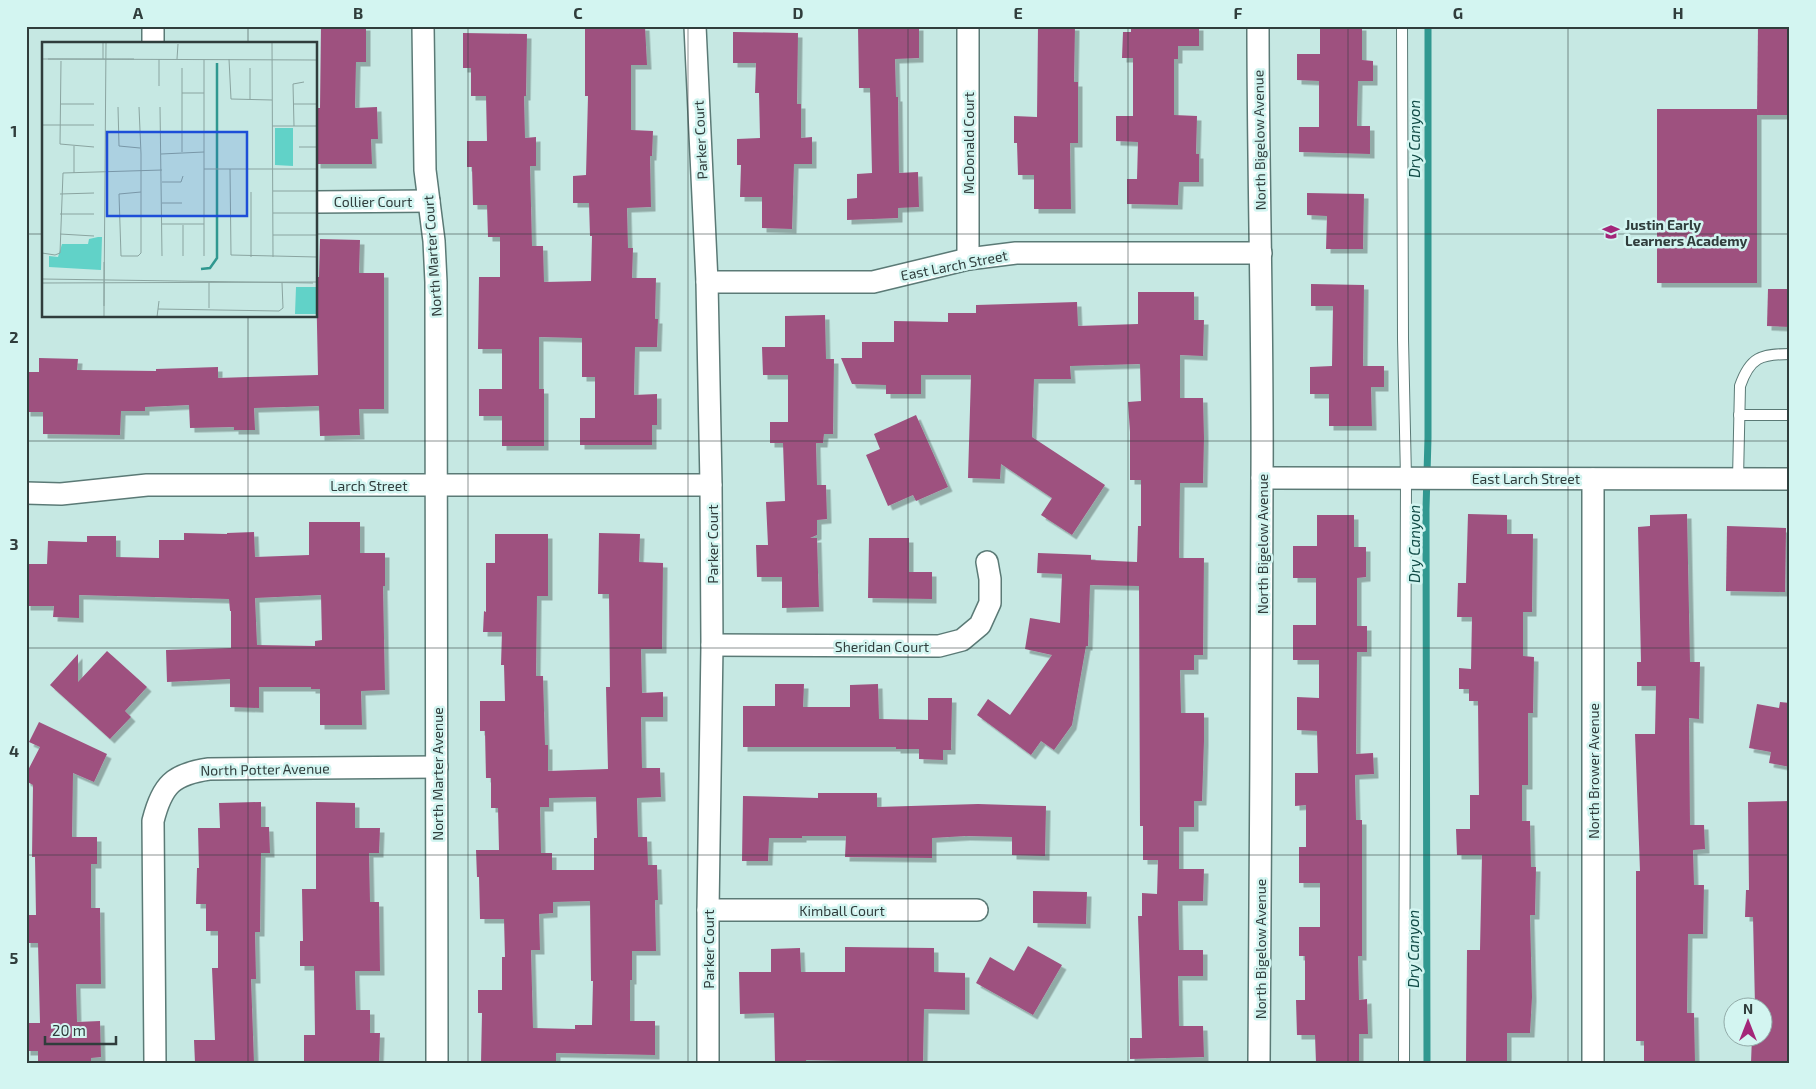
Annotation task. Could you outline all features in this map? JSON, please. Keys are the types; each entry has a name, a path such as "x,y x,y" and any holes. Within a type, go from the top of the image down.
{"street":[{"path":"153,26 153,42"},
{"name":"North Marter Court","path":"423,26 425,170 434,241 436,282 437,485"},
{"name":"Parker Court","path":"695,26 707,282 711,485 712,646 708,1063"},
{"name":"McDonald Court","path":"968,26 968,259"},
{"name":"North Bigelow Avenue","path":"1258,26 1262,478 1259,1063"},
{"name":"Collier Court","path":"318,202 429,201"},
{"name":"East Larch Street","path":"707,282 873,282 968,259 1016,253 1261,253"},
{"name":"East Larch Street","path":"1262,478 1790,479"},
{"name":"North Brower Avenue","path":"1593,479 1593,1063"},
{"name":"Larch Street","path":"26,493 60,494 146,485 711,485"},
{"name":"North Marter Avenue","path":"437,485 438,1063"},
{"name":"Sheridan Court","path":"712,646 939,646 962,640 980,625 990,603 990,580 987,562"},
{"name":"North Potter Avenue","path":"155,1063 153,821 158,800 170,783 188,772 209,769 437,767"},
{"name":"Kimball Court","path":"708,910 977,910"}],"lane":[{"path":"1402,26 1403,339 1409,478 1404,1063"},
{"path":"1738,479 1740,386 1745,371 1767,354 1790,354"},
{"path":"1739,415 1790,415"}],"building":[{"path":"321,26 366,26 366,62 356,62 355,108 377,107 378,139 371,139 372,164 318,164 318,108 320,108"},
{"path":"585,26 645,26 647,65 631,65 631,130 653,131 652,156 650,156 651,207 627,208 628,248 633,248 632,278 656,278 655,319 658,319 657,347 635,347 634,395 657,394 657,425 652,425 652,445 580,445 580,418 595,418 595,377 582,377 582,338 539,337 539,389 544,389 544,446 502,446 502,416 479,416 479,389 502,389 502,349 478,349 479,277 500,277 500,237 488,237 487,205 473,205 472,167 467,167 467,141 487,141 486,96 471,96 471,68 463,68 463,33 527,34 526,96 524,96 525,138 536,137 536,166 530,166 532,246 543,246 544,282 591,281 592,236 590,236 589,203 573,203 573,176 586,175 588,96 585,96"},
{"path":"919,26 919,58 895,59 896,97 898,97 899,173 918,172 919,207 898,208 898,218 847,220 847,199 857,198 857,174 872,173 870,88 859,88 858,27"},
{"path":"1038,26 1075,26 1074,82 1078,82 1078,143 1070,143 1071,209 1034,209 1034,175 1018,175 1017,143 1014,143 1014,116 1037,117"},
{"path":"1131,26 1199,26 1199,46 1178,46 1178,59 1174,59 1174,115 1197,116 1196,154 1199,154 1199,182 1179,182 1178,205 1127,204 1127,179 1137,179 1138,142 1116,141 1116,116 1133,116 1133,58 1122,58 1123,32 1131,32"},
{"path":"1320,26 1362,26 1362,60 1373,61 1373,81 1358,81 1357,126 1370,126 1370,154 1299,152 1299,127 1319,127 1319,81 1297,80 1297,54 1320,54"},
{"path":"1758,26 1790,26 1790,115 1757,115"},
{"path":"733,32 798,33 797,104 801,104 801,138 812,137 812,164 794,164 792,229 762,228 762,197 740,197 741,165 737,165 737,139 760,138 759,93 755,93 756,63 733,63"},
{"path":"1657,109 1757,109 1757,283 1657,283"},
{"path":"1307,193 1364,194 1363,249 1326,249 1327,216 1307,215"},
{"path":"320,239 360,240 359,273 384,273 384,409 359,409 360,435 320,436 319,406 254,408 255,430 234,430 234,427 190,428 189,405 145,407 145,411 121,411 120,435 43,434 43,412 26,412 26,372 39,372 39,358 78,359 77,370 156,371 156,369 218,367 218,378 318,375 317,318"},
{"path":"1311,284 1364,285 1363,366 1384,366 1384,387 1371,387 1372,426 1329,426 1329,394 1310,394 1310,367 1332,366 1333,306 1311,306"},
{"path":"1768,289 1790,289 1790,327 1767,326"},
{"path":"1138,292 1194,292 1194,320 1204,320 1203,356 1180,355 1180,398 1203,398 1204,438 1203,483 1180,483 1179,558 1204,558 1203,655 1194,655 1194,670 1180,670 1181,713 1204,713 1202,801 1194,801 1194,827 1179,827 1179,869 1204,869 1203,901 1178,901 1179,950 1203,950 1203,976 1178,976 1179,1026 1203,1026 1204,1057 1130,1059 1130,1038 1142,1038 1138,916 1142,916 1142,893 1157,894 1158,860 1143,860 1143,826 1140,826 1139,586 1090,585 1088,646 1086,646 1072,725 1054,750 1041,741 1031,755 977,715 988,699 1010,715 1052,655 1025,649 1030,618 1060,623 1062,574 1037,573 1038,553 1091,555 1091,560 1137,562 1138,526 1141,526 1141,480 1130,480 1128,402 1141,401 1140,364 1070,366 1071,379 1034,379 1032,437 1105,485 1072,535 1041,515 1052,498 1001,464 1000,479 968,478 971,375 921,375 921,394 886,394 886,385 852,384 841,358 862,358 862,342 894,342 894,321 948,322 948,313 976,313 976,305 1077,302 1078,326 1138,324"},
{"path":"825,315 826,359 834,359 833,434 824,434 823,443 816,443 817,485 826,485 827,519 817,520 817,535 810,538 817,538 819,607 782,608 782,577 757,577 756,545 768,545 766,502 785,501 783,443 770,443 770,422 788,422 788,375 763,375 762,347 785,347 785,316"},
{"path":"916,415 948,487 916,501 913,495 888,506 866,455 880,449 874,434"},
{"path":"1468,514 1507,515 1507,534 1533,534 1532,612 1523,612 1523,656 1534,657 1533,713 1528,713 1528,785 1522,785 1522,821 1530,821 1531,867 1536,867 1535,915 1530,915 1532,997 1530,1033 1507,1033 1507,1063 1466,1063 1467,950 1480,950 1482,855 1457,855 1456,829 1470,829 1470,795 1479,795 1478,701 1469,701 1469,689 1459,689 1459,668 1471,669 1472,617 1457,617 1458,583 1466,583"},
{"path":"1687,514 1690,662 1700,662 1699,719 1689,718 1690,825 1704,825 1705,849 1693,850 1694,885 1704,885 1703,934 1688,934 1687,1013 1694,1013 1695,1063 1644,1063 1644,1041 1636,1041 1636,871 1640,871 1635,734 1655,734 1656,686 1637,686 1637,662 1641,662 1638,527 1650,526 1650,515"},
{"path":"1317,515 1354,515 1354,547 1366,547 1366,577 1357,578 1357,626 1367,626 1367,652 1357,652 1356,754 1373,753 1374,774 1355,775 1356,820 1362,820 1362,956 1358,956 1359,1000 1367,999 1368,1034 1359,1034 1359,1063 1316,1063 1315,1035 1297,1035 1296,1000 1305,1000 1305,956 1299,956 1299,927 1320,927 1320,883 1299,883 1299,847 1306,847 1306,805 1295,806 1295,773 1318,773 1317,731 1297,730 1297,697 1319,698 1319,660 1293,660 1293,625 1316,625 1316,578 1293,578 1293,546 1317,546"},
{"path":"309,522 360,522 360,553 385,553 385,586 383,586 385,690 361,691 362,725 320,725 320,689 311,689 311,687 259,687 259,708 230,707 230,679 167,682 166,650 231,648 231,611 229,599 79,595 79,618 53,617 54,606 26,606 26,564 47,564 48,541 87,542 87,536 116,536 116,557 159,558 159,540 184,540 184,533 227,534 254,532 255,557 309,555","holes":["321,595 322,640 315,641 315,646 257,645 255,598"]},
{"path":"1727,526 1786,528 1785,592 1726,591"},
{"path":"599,533 640,534 639,562 663,563 662,649 641,649 642,693 663,692 663,717 641,717 642,768 660,768 661,797 637,798 638,837 647,837 648,865 657,865 658,900 655,900 656,951 632,951 630,1021 655,1021 655,1055 556,1053 556,1061 481,1063 482,1013 478,1013 478,990 502,990 502,957 505,957 504,919 480,919 476,850 499,850 498,808 491,808 491,778 486,778 485,731 480,731 480,701 505,701 504,665 501,665 502,632 483,632 484,611 486,612 486,563 495,563 495,534 548,534 548,596 537,596 536,676 543,676 545,745 548,745 548,771 608,769 606,687 610,687 609,594 598,594","holes":["596,797 597,838 594,838 594,870 552,870 552,853 541,853 540,807 549,807 549,798","590,901 591,981 593,981 592,1025 575,1025 575,1029 533,1028 531,950 540,950 539,914 553,913 553,902"]},
{"path":"869,538 909,538 909,572 932,572 932,599 868,598"},
{"path":"107,651 147,687 125,711 131,717 110,739 50,685 78,654 78,682"},
{"path":"775,684 804,684 803,707 850,707 850,685 878,684 879,719 928,720 928,698 952,698 951,750 943,750 943,760 919,759 919,749 896,749 896,747 743,747 743,706 775,706"},
{"path":"1780,702 1790,703 1790,767 1769,763 1771,752 1749,748 1757,704 1779,708"},
{"path":"39,722 107,754 94,782 73,773 72,837 97,837 97,864 91,864 91,908 100,908 101,984 76,984 77,1022 100,1021 101,1057 91,1058 91,1063 38,1063 38,1051 26,1051 26,1023 40,1023 38,943 26,943 26,915 36,915 35,857 32,857 33,785 26,781 26,774 40,747 29,742"},
{"path":"818,793 877,793 877,807 978,804 1046,806 1045,856 1012,855 1012,837 966,836 932,838 932,858 845,857 846,836 802,836 802,838 769,838 768,861 742,861 743,796 818,798"},
{"path":"1790,801 1790,1063 1751,1063 1752,1046 1774,1046 1774,996 1755,996 1753,917 1745,917 1746,890 1749,890 1748,802"},
{"path":"261,802 261,827 269,827 270,853 261,853 260,932 255,932 256,979 251,979 254,1063 195,1063 194,1040 215,1040 212,968 218,968 218,931 206,931 206,904 196,904 197,868 199,868 198,828 220,828 219,803"},
{"path":"316,802 355,803 355,828 380,828 379,853 369,853 370,902 379,902 380,971 355,971 356,1010 370,1010 370,1033 380,1033 379,1063 304,1063 304,1035 315,1035 314,966 300,966 300,941 303,941 302,889 316,889"},
{"path":"1033,891 1087,892 1086,924 1033,923"},
{"path":"1028,946 1062,965 1033,1015 976,983 990,957 1014,971"},
{"path":"845,947 934,948 934,972 965,973 965,1010 924,1009 923,1063 806,1060 806,1063 775,1063 774,1013 740,1014 739,972 771,972 771,949 800,948 801,972 845,972"}],"waterway":[{"name":"Dry Canyon","path":"1427,1063 1426,509 1428,438 1428,26"}],"place":[{"name":"Justin Early Learners Academy","path":"1611,232"}]}
